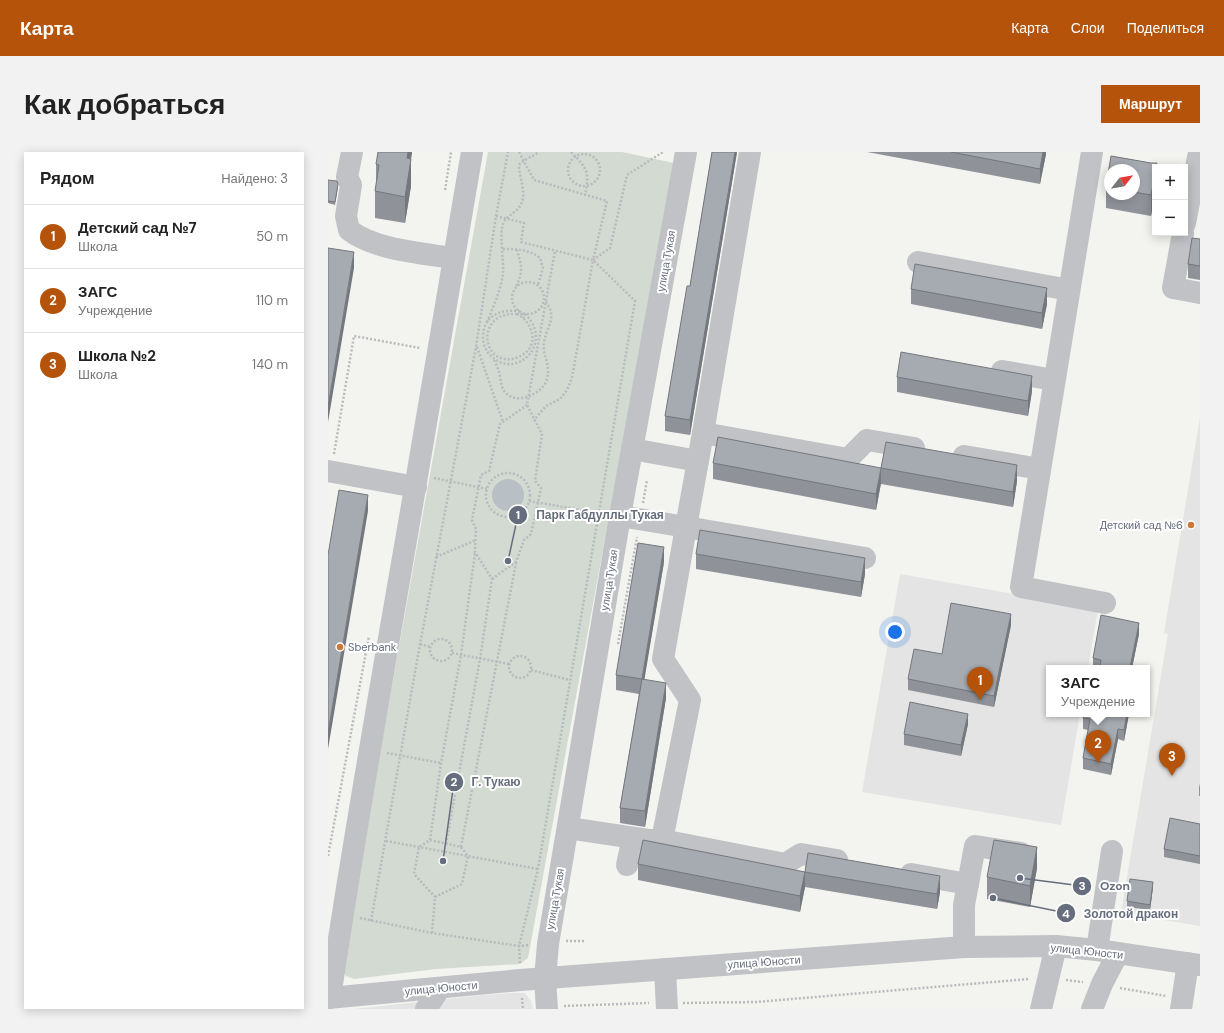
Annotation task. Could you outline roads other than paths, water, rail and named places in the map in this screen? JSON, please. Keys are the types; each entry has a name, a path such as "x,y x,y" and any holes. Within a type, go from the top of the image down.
{"street":[{"path":"352,152 347,177 351,185 346,216 349,230 358,237 394,248 452,258"},
{"path":"329,998 342,915 358,748 417,481 452,258 472,152"},
{"name":"улица Тукая","path":"547,1009 545,979 548,944 568,828 610,515 632,449 686,152"},
{"path":"662,840 690,700 664,659 686,527 704,433 750,152"},
{"path":"1188,208 1199,152"},
{"path":"1093,156 1069,290 1021,588 1105,603"},
{"path":"1188,230 1200,232"},
{"path":"1182,236 1173,288 1200,293"},
{"path":"918,262 1069,290"},
{"path":"985,368 1054,380"},
{"path":"704,433 848,459 867,440 1040,469"},
{"path":"632,449 698,460"},
{"path":"331,465 417,481"},
{"path":"610,515 865,558"},
{"path":"568,828 633,838 662,840 785,864 801,854 854,863"},
{"path":"627,865 633,838"},
{"path":"964,947 964,905 975,846 1037,856"},
{"path":"1092,1009 1102,984 1108,952 1112,851"},
{"path":"892,870 968,884"},
{"path":"1041,1009 1056,946"},
{"name":"улица Юности","path":"329,998 358,1002 440,988 964,947 1056,946 1194,964"},
{"path":"1181,1004 1194,964"},
{"path":"665,970 667,1005"},
{"path":"426,1009 440,988"}],"place":[{"name":"Детский сад №6","path":"1191,525"},
{"name":"Парк Габдуллы Тукая","path":"508,561"},
{"name":"Sberbank","path":"340,647"},
{"name":"Детский сад №7","path":"980,700"},
{"name":"ЗАГС","path":"1098,763"},
{"name":"Школа №2","path":"1172,776"},
{"name":"Г. Тукаю","path":"443,861"},
{"name":"Ozon","path":"1020,878"},
{"name":"Золотой дракон","path":"993,898"}]}
